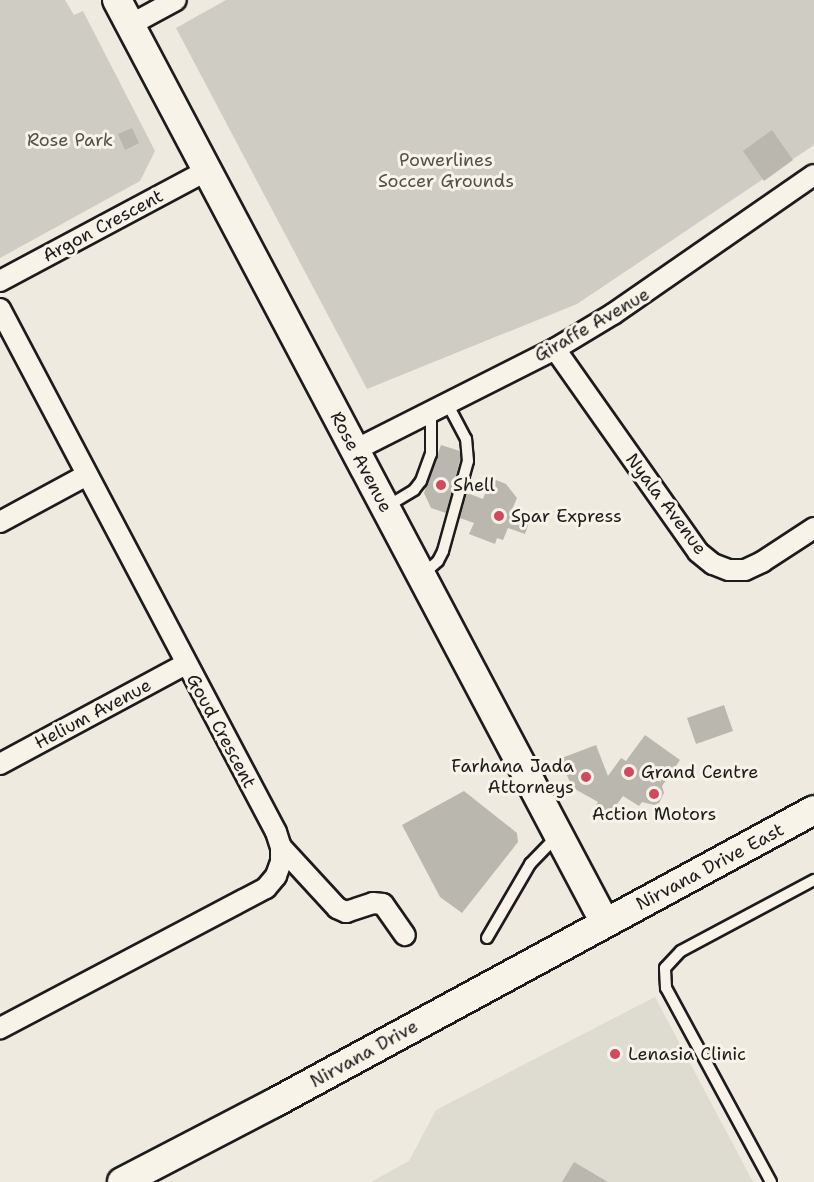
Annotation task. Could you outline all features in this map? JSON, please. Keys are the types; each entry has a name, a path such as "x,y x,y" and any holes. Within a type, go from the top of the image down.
{"street":[{"name":"Rose Avenue","path":"117,0 560,834 605,923"},
{"path":"130,25 176,0"},
{"name":"Argon Crescent","path":"0,281 206,171"},
{"name":"Giraffe Avenue","path":"355,450 555,349 657,286 814,175"},
{"name":"Goud Crescent","path":"0,309 276,832 281,847"},
{"name":"Nyala Avenue","path":"555,349 698,552 713,564 729,570 746,570 814,528"},
{"path":"0,522 87,475"},
{"name":"Helium Avenue","path":"0,764 186,664"},
{"name":"Nirvana Drive East","path":"605,923 814,810"},
{"path":"281,847 337,908 346,912 373,903 383,904 405,935"},
{"path":"0,1028 266,888 276,876 281,862 281,847"},
{"name":"Nirvana Drive","path":"122,1182 274,1103 605,923"}],"lane":[{"path":"385,507 414,490 421,481 431,454 439,407"},
{"path":"422,575 438,561 444,551 468,461 466,439 439,407"},
{"path":"487,938 530,864 560,834"},
{"path":"771,1182 666,988 664,968 681,951 814,880"}],"shaded area":[{"name":"Lenasia Clinic","path":"655,997 753,1182 371,1182 409,1161 436,1110"}],"green space":[{"name":"Rose Park","path":"0,0 65,0 74,15 83,11 155,151 140,181 0,258"},
{"name":"Powerlines Soccer Grounds","path":"226,0 814,0 814,145 577,304 367,389 176,28"}],"building":[{"path":"132,128 139,143 125,150 118,134"},
{"path":"772,130 793,160 764,181 743,151"},
{"path":"441,445 460,451 460,460 446,513 431,508 424,493"},
{"name":"Spar Express","path":"491,478 506,484 517,498 511,512 530,520 525,534 508,528 503,540 497,538 495,544 469,534 474,523 460,518 467,493 483,499"},
{"path":"724,705 733,731 696,744 687,718"},
{"path":"645,735 680,760 662,786 664,793 659,803 654,805 642,802 639,806 623,796 610,814 596,805 598,802 573,788 559,759 596,745 608,776 621,758 626,761"},
{"path":"464,791 517,833 518,842 462,913 440,897 402,825"},
{"path":"574,1162 608,1182 562,1182"}],"place":[{"name":"Shell","path":"441,485"},
{"name":"Spar Express","path":"499,516"},
{"name":"Grand Centre","path":"629,772"},
{"name":"Farhana Jada Attorneys","path":"586,777"},
{"name":"Action Motors","path":"654,794"},
{"name":"Lenasia Clinic","path":"615,1054"}]}
